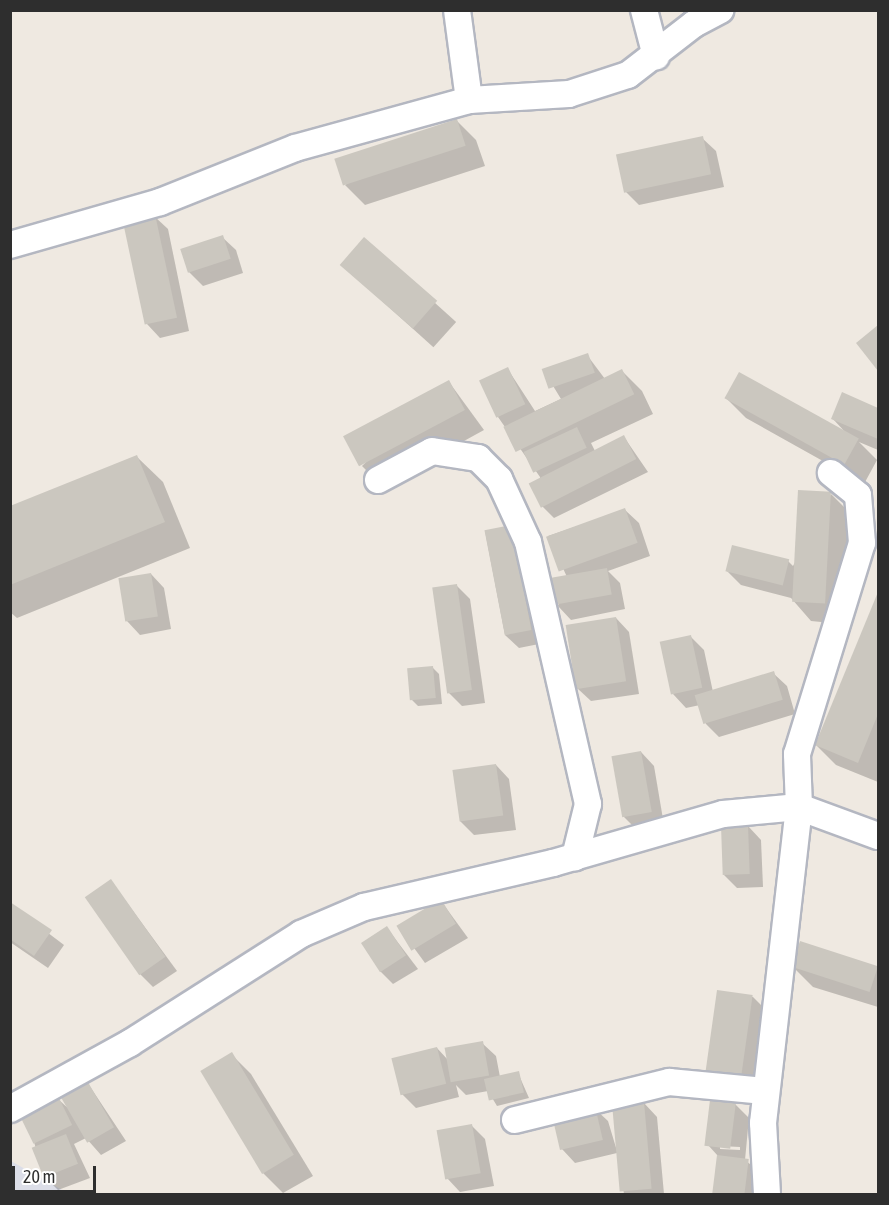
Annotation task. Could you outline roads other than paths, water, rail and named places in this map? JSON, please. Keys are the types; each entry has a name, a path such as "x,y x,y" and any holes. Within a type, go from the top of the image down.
{"street":[{"path":"457,10 468,100"},
{"path":"644,10 656,56"},
{"path":"10,245 160,202 296,148 468,100 569,94 628,75 656,56 694,24 720,10"},
{"path":"378,480 432,451 478,458 499,479 528,542 588,804 575,857"},
{"path":"767,1194 765,1091 799,807 797,754 862,543 858,495 831,473"},
{"path":"10,1109 130,1043 301,934 364,907 575,857 723,814 799,807 879,836"},
{"path":"515,1120 669,1082 765,1091"}]}
